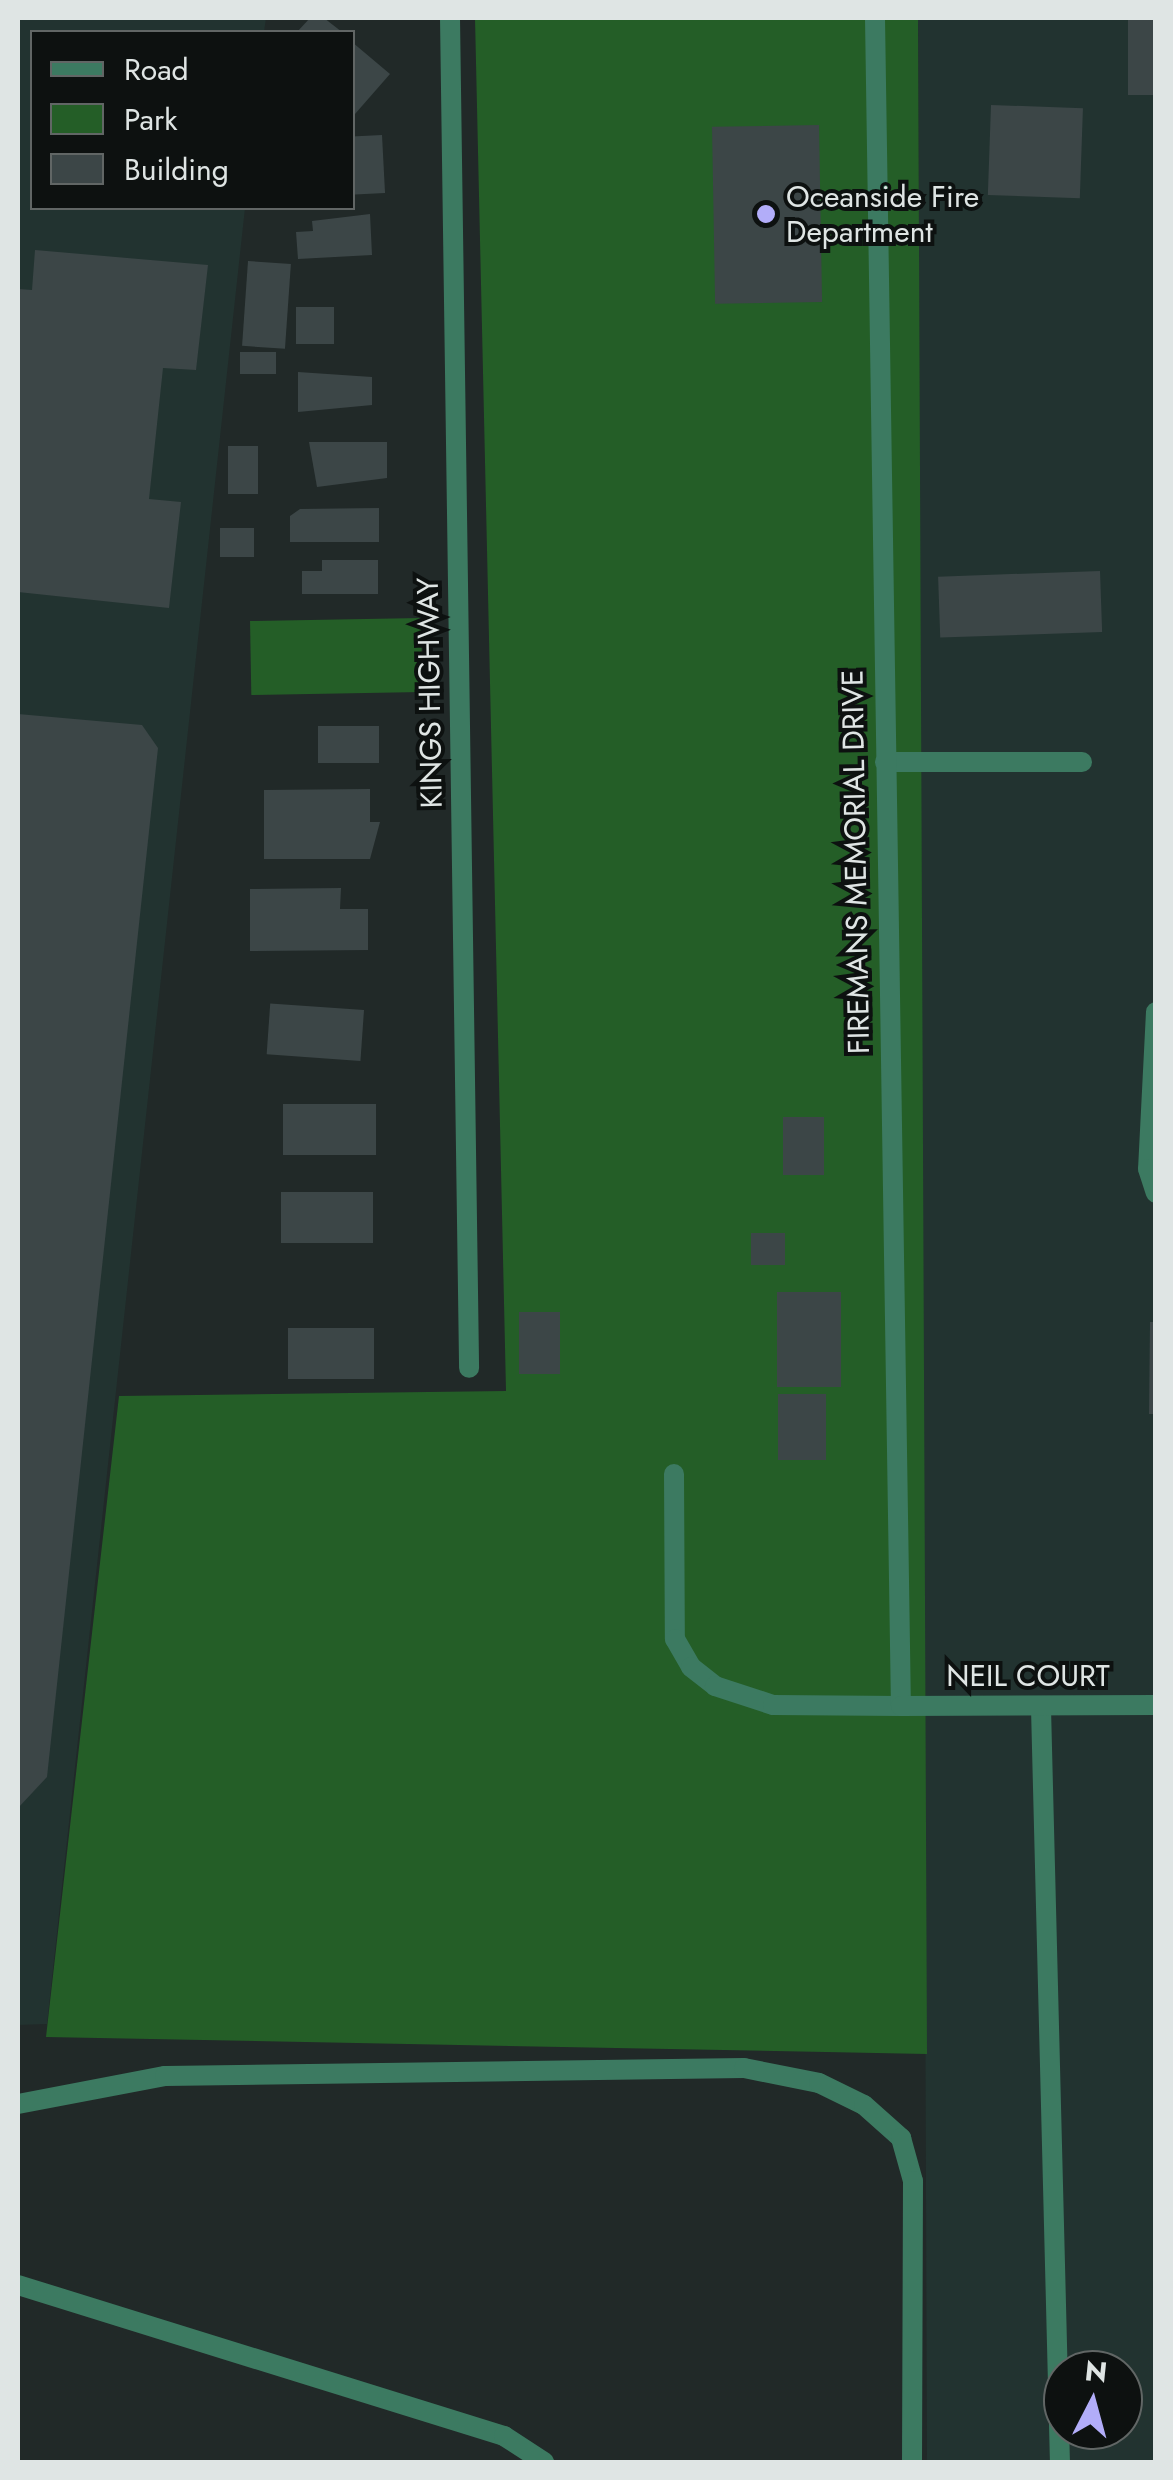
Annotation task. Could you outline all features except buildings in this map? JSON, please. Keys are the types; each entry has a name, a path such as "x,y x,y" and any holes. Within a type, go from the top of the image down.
{"street":[{"name":"KINGS HIGHWAY","path":"450,18 470,1368"},
{"name":"FIREMANS MEMORIAL DRIVE","path":"876,18 901,1706"},
{"path":"885,762 1082,762"},
{"path":"1156,1012 1148,1170 1156,1193"},
{"name":"NEIL COURT","path":"674,1474 675,1639 691,1667 716,1686 773,1704 1041,1708 1156,1705"},
{"path":"1041,1708 1060,2462"},
{"path":"18,2104 165,2076 744,2068 819,2083 864,2105 901,2138 913,2181 912,2462"},
{"path":"18,2285 504,2436 544,2462"}],"shaded area":[{"path":"18,18 266,18 264,30 30,30 30,210 245,210 47,2024 18,2025"},
{"path":"918,18 1155,18 1155,2462 927,2462"}],"green space":[{"path":"475,18 918,18 927,2054 46,2037 119,1396 506,1391"},
{"path":"421,618 422,692 251,695 250,621"}],"place":[{"name":"Oceanside Fire Department","path":"766,214"}]}
